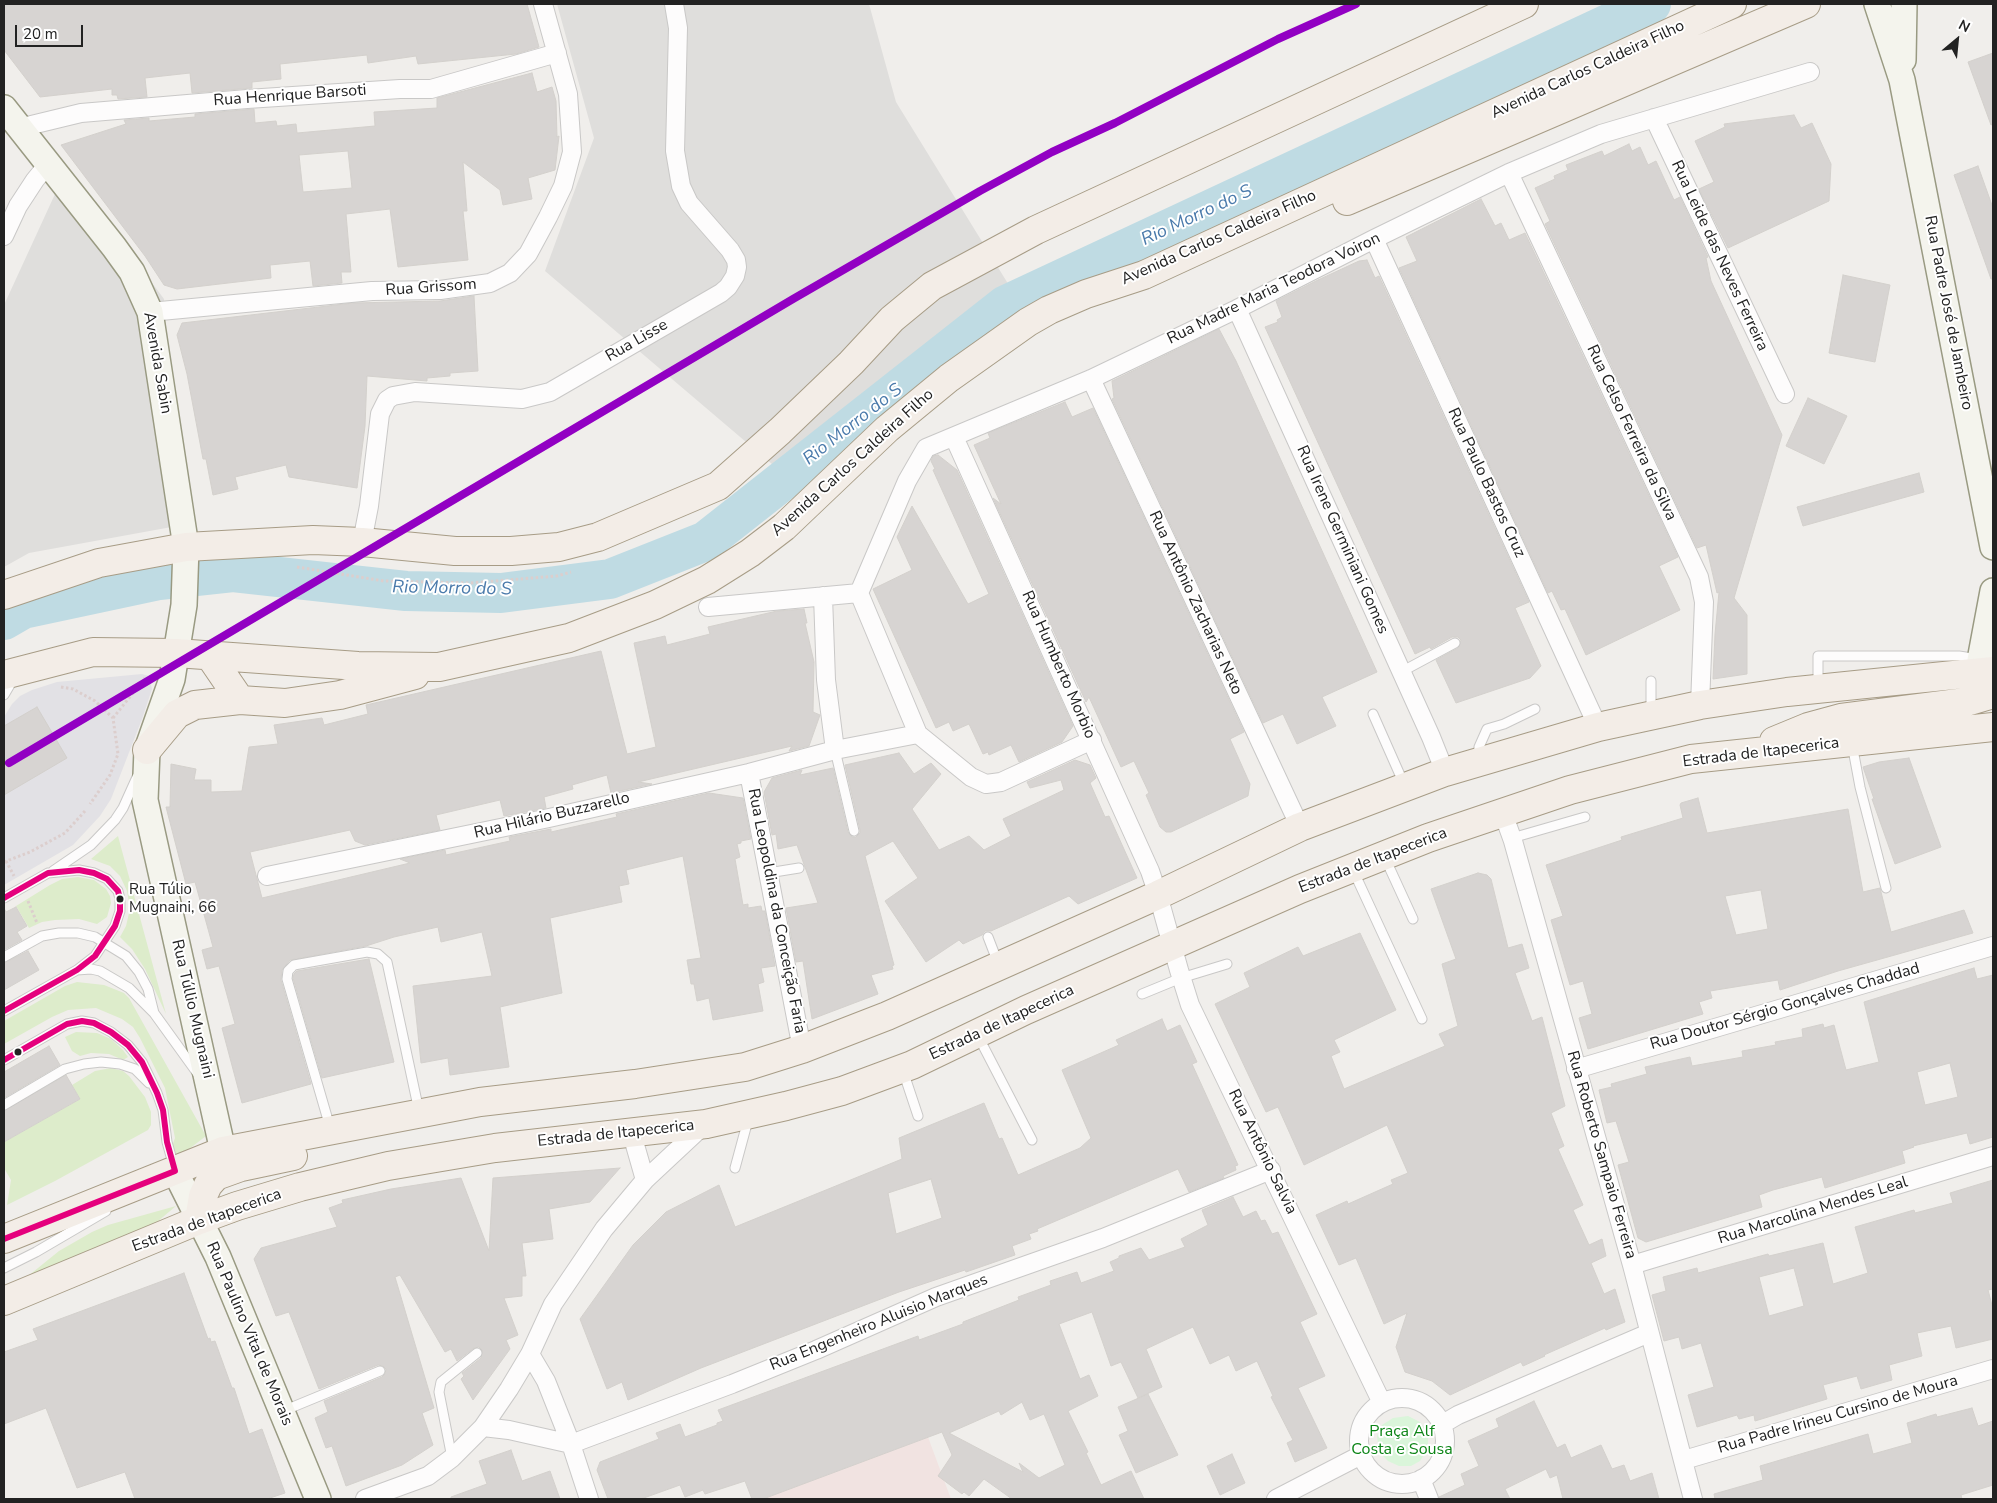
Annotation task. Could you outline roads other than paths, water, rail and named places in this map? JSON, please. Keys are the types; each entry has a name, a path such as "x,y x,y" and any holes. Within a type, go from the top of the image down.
{"main road":[{"path":"4,595 98,563 186,556 313,540 362,542 455,551 512,551 559,547 598,536 718,486 851,363 892,320 932,286 1036,230 1524,4"},
{"name":"Avenida Carlos Caldeira Filho","path":"11,672 93,652 176,653 358,666 439,667 569,638 655,605 707,580 750,553 784,527 887,429 983,352 1049,310 1086,294 1144,275 1732,4"},
{"path":"1144,275 1250,243 1806,4"},
{"name":"Rua Padre José de Jambeiro","path":"1878,4 1902,80 1993,547"},
{"name":"Rua Padre José de Jambeiro","path":"1902,80 1904,4"},
{"name":"Avenida Sabin","path":"4,108 132,272 150,312 186,556 184,605"},
{"path":"4,1239 223,1151 480,1102 635,1084 745,1066 802,1049 887,1016 1158,895 1300,827 1445,772 1598,726 1700,705 1984,667 1993,591"},
{"name":"Rua Túllio Mugnaini","path":"184,605 172,679 148,750 145,800 223,1151"},
{"path":"210,656 240,700"},
{"path":"148,750 177,714 187,708 240,700 285,702 340,696 439,667"},
{"path":"1747,752 1808,727 1842,718 1966,702 1993,694"},
{"name":"Estrada de Itapecerica","path":"4,1301 199,1220 237,1206 300,1187 388,1166 495,1148 631,1131 706,1124 842,1091 902,1069 1300,889 1384,856 1570,790 1691,759 1993,727"},
{"path":"199,1220 203,1196 208,1184 216,1176 241,1168 396,1130 431,1110"},
{"name":"Rua Paulino Vital de Morais","path":"175,1171 218,1257 318,1499"}],"street":[{"name":"Rua Grissom","path":"150,312 372,291 440,290 490,283 510,274 528,254 548,217 563,186 572,152 568,94 543,4"},
{"name":"Rua Lisse","path":"362,542 369,506 380,414 388,400 393,396 416,392 522,399 550,392 721,292 728,286 734,276 737,267 736,260 730,250 689,203 681,186 675,151 678,28 674,4"},
{"name":"Rua Henrique Barsoti","path":"19,128 81,113 247,99 400,89 431,89 558,54"},
{"name":"Rua Madre Maria Teodora Voiron","path":"859,593 907,481 926,448 1091,378 1237,309 1509,173 1601,134 1810,72"},
{"name":"Rua Leide das Neves Ferreira","path":"1654,118 1785,394"},
{"path":"4,236 18,206 34,180 48,164"},
{"name":"Rua Celso Ferreira da Silva","path":"1509,173 1700,577 1704,602 1700,705"},
{"name":"Rua Paulo Bastos Cruz","path":"1374,239 1598,726"},
{"name":"Rua Irene Germiniani Gomes","path":"1237,309 1445,772"},
{"name":"Rua Antônio Zacharias Neto","path":"1091,378 1300,827"},
{"name":"Rua Humberto Morbio","path":"954,437 1092,740 1158,895"},
{"path":"708,607 859,593 918,734 971,777 986,784 1001,782 1092,740"},
{"path":"823,596 826,680 835,750"},
{"name":"Rua Hilário Buzzarello","path":"267,876 549,818 749,773 835,750 918,734"},
{"name":"Rua Leopoldina da Conceição Faria","path":"749,773 802,1049"},
{"name":"Rua Roberto Sampaio Ferreira","path":"1503,813 1512,838 1632,1265 1693,1499"},
{"name":"Rua Antônio Salvia","path":"1158,895 1190,1005 1382,1403"},
{"name":"Rua Doutor Sérgio Gonçalves Chaddad","path":"1576,1069 1993,946"},
{"path":"365,1499 428,1476 452,1458 482,1427 509,1389 530,1354 553,1304 570,1276 604,1229 645,1180 706,1124"},
{"path":"631,1131 645,1180"},
{"name":"Rua Marcolina Mendes Leal","path":"1632,1265 1993,1156"},
{"name":"Rua Engenheiro Aluisio Marques","path":"571,1444 740,1381 816,1350 936,1296 1103,1238 1271,1170"},
{"path":"1441,1425 1458,1415 1649,1333"},
{"path":"530,1354 546,1381 571,1444 589,1499"},
{"name":"Rua Padre Irineu Cursino de Moura","path":"1684,1460 1993,1369"},
{"path":"1401,1398 1421,1403 1436,1416 1441,1425 1444,1446 1442,1456 1437,1466 1421,1480 1411,1483 1391,1482 1373,1472 1361,1456 1359,1435 1362,1425 1374,1409 1382,1403 1401,1398"},
{"path":"482,1427 508,1430 571,1444"},
{"path":"1276,1499 1361,1456"},
{"path":"1421,1480 1429,1499"}],"lane":[{"path":"1401,672 1455,643"},
{"path":"4,695 11,672"},
{"path":"1651,681 1651,716"},
{"path":"1478,762 1479,747 1488,729 1504,724 1534,709"},
{"path":"1373,714 1405,787"},
{"path":"1852,742 1860,787 1886,888"},
{"path":"4,898 80,853 115,820 132,788 148,750"},
{"path":"835,750 854,831"},
{"path":"1512,838 1585,817"},
{"path":"1384,856 1413,919"},
{"path":"768,873 799,868"},
{"path":"1352,868 1422,1019"},
{"path":"4,1011 77,970 95,956 115,926 120,911 120,899 114,886 107,879 94,873 79,870 48,873"},
{"path":"4,957 42,936 59,933 78,933 95,937 126,956 139,972 148,989 154,1013"},
{"path":"988,937 999,966"},
{"path":"331,1129 287,979 288,971 294,966 367,952 378,954 387,962 431,1110"},
{"path":"1142,994 1181,978 1227,964"},
{"path":"77,970 91,968 116,979 129,988 154,1013 210,1092"},
{"path":"4,1060 67,1024 82,1020 94,1023 111,1032 128,1045 142,1062 157,1093 163,1110 167,1142 175,1171 36,1252 4,1268"},
{"path":"977,1034 1032,1140"},
{"path":"4,1106 65,1069 101,1062 120,1064 135,1069 157,1093"},
{"path":"902,1069 918,1116"},
{"path":"736,1168 749,1115"},
{"path":"452,1458 439,1392 441,1382 477,1353"},
{"path":"282,1412 380,1371"}],"waterway":[{"name":"Rio Morro do S","path":"4,620 23,609 159,580 233,572 406,591 501,593 610,579 706,541 1006,305 1651,4"}],"place":[{"name":"Rua Túlio Mugnaini, 66","path":"120,899"}],"park label":[{"name":"Praça Alf Costa e Sousa","path":"1402,1441"}]}
